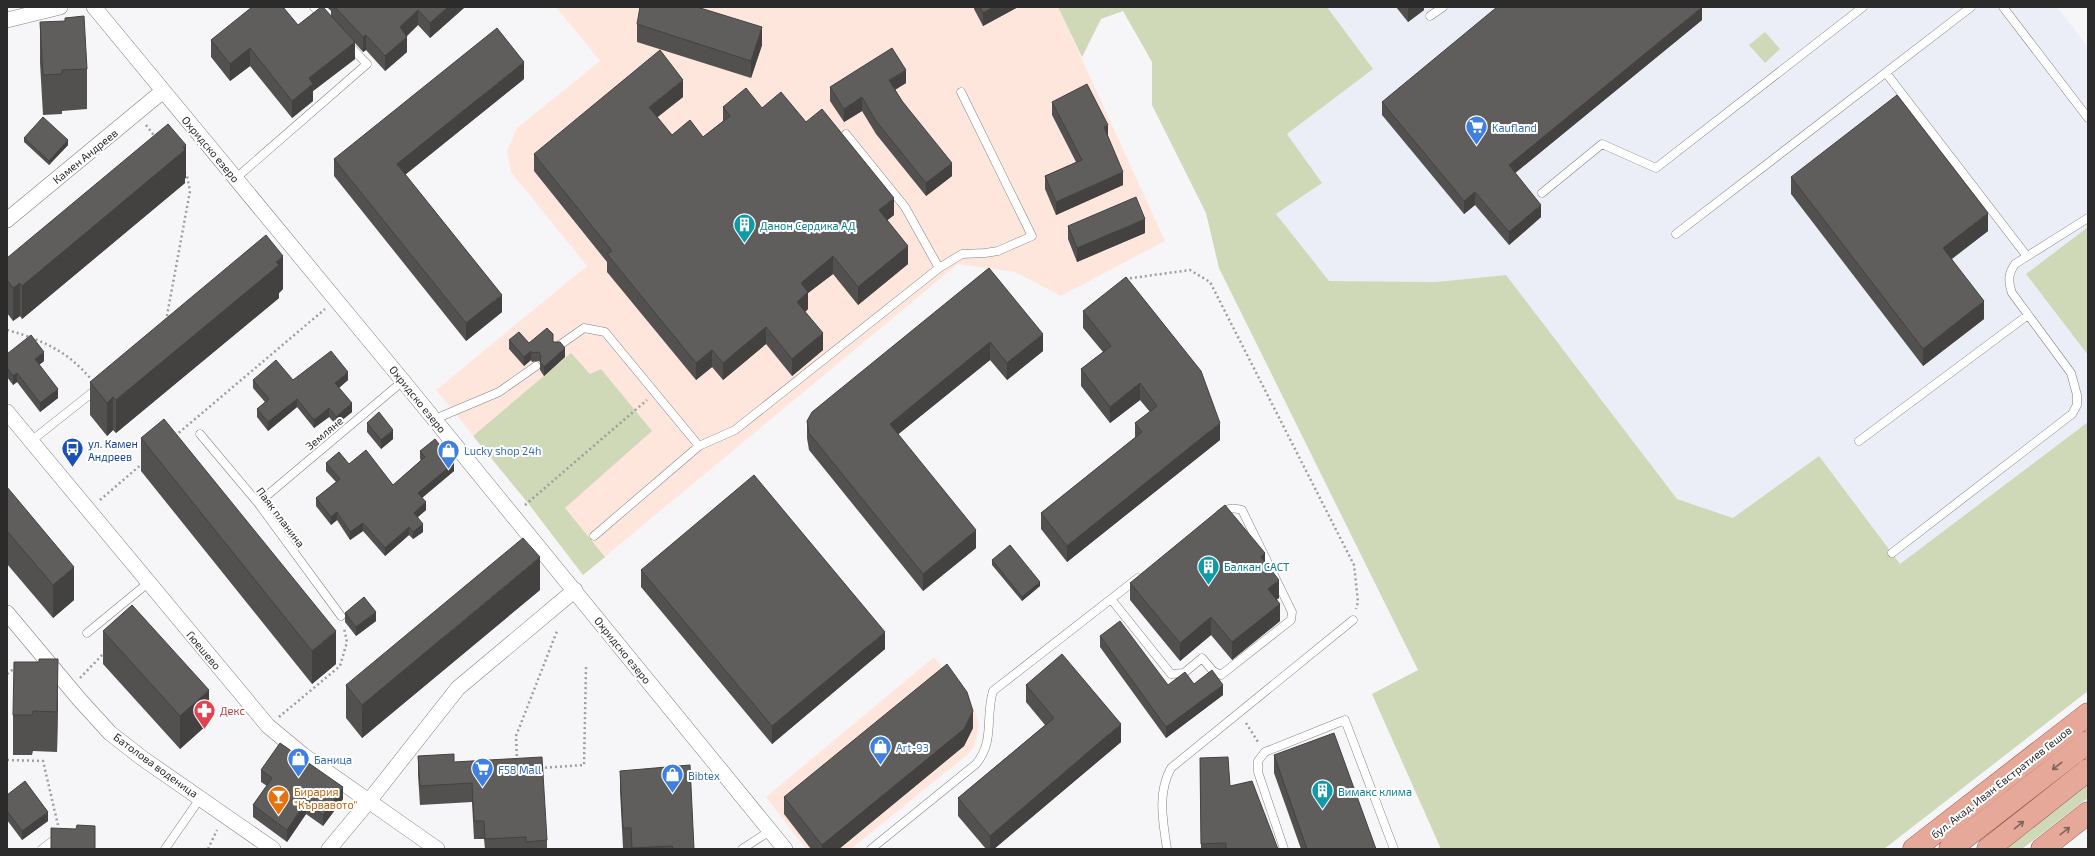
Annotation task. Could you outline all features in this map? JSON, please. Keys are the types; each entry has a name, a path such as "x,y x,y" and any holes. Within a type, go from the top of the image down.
{"main road":[{"name":"бул. Акад. Иван Евстратиев Гешов","path":"1914,849 2088,714"},
{"name":"бул. Акад. Иван Евстратиев Гешов","path":"1950,849 2088,742"},
{"path":"1988,849 2088,770"},
{"path":"2042,849 2088,813"}],"street":[{"path":"7,20 60,7"},
{"name":"Охридско езеро","path":"94,7 404,381 785,849"},
{"name":"Камен Андреев","path":"7,220 163,91"},
{"name":"Гюешево","path":"7,412 268,726 303,755 438,849"},
{"path":"329,849 369,802 458,688 575,590"},
{"name":"Батолова воденица","path":"7,612 70,688 110,732 142,758 201,797 273,849"}],"lane":[{"path":"314,7 330,24"},
{"path":"1430,16 1442,7"},
{"path":"1542,193 1602,144 1656,168 1863,7"},
{"path":"1676,234 1886,74 1971,7"},
{"path":"2003,7 2088,118"},
{"path":"236,178 367,64 340,36"},
{"path":"1886,74 2026,255"},
{"path":"594,536 699,446 735,430 939,268 962,254 985,254 998,251 1032,236 961,92"},
{"path":"846,134 905,207 939,268"},
{"path":"1892,553 2072,414 2077,405 2077,395 2070,373 2012,293 2008,282 2009,272 2015,264 2026,255 2088,218"},
{"path":"1860,441 2028,315"},
{"path":"557,347 584,328 605,332 699,446"},
{"path":"435,419 499,392 536,366"},
{"name":"Земляне","path":"258,503 404,381"},
{"path":"32,441 101,385"},
{"name":"Паяк планина","path":"200,434 258,503 341,616"},
{"path":"1111,599 1172,674 1184,673 1202,658 1213,671 1221,675 1233,666 1291,620 1292,612 1242,510 1234,507 1226,509 1214,518"},
{"path":"871,849 976,764 985,753 989,730 989,706 993,692 1148,570"},
{"path":"90,631 148,583"},
{"path":"1167,849 1161,809 1165,780 1170,771 1239,712 1353,620"},
{"path":"1284,849 1258,772 1258,761 1265,752 1345,720 1394,849"},
{"path":"165,849 201,797"},
{"path":"742,849 770,831"},
{"path":"42,849 64,837"}],"path":[{"path":"137,114 160,142"},
{"path":"165,325 190,191 187,176 183,171"},
{"path":"1125,279 1190,270 1210,282 1354,565 1358,602 1353,620"},
{"path":"173,438 336,299"},
{"path":"7,330 36,338 76,361 101,385"},
{"path":"514,516 654,393"},
{"path":"88,510 149,458"},
{"path":"268,726 340,666 347,642 341,616"},
{"path":"70,688 108,649 90,631"},
{"path":"517,762 516,736 557,631"},
{"path":"7,674 39,651"},
{"path":"532,768 584,766 586,667"},
{"path":"1239,712 1265,752"},
{"path":"7,760 43,761 64,837"},
{"path":"208,849 225,815"}],"shaded area":[{"path":"556,7 1058,7 1165,241 1061,296 1015,272 958,264 583,575 528,503 436,390 587,266 511,172 507,151 517,128 600,61"},
{"path":"1327,7 2057,7 2088,47 2088,227 2026,274 2088,355 2088,422 1899,565 1819,456 1733,518 1677,499 1506,275 1436,282 1329,281 1276,214 1322,183 1287,134 1373,69"},
{"path":"934,657 968,698 977,716 979,727 974,747 967,755 851,849 806,849 766,797"}],"green space":[{"path":"1058,7 1327,7 1373,69 1287,134 1322,183 1276,214 1329,281 1436,282 1506,275 1677,499 1733,518 1819,456 1900,564 2088,422 2088,691 1884,849 1441,849 1372,694 1418,670 1219,268 1206,213 1152,105 1152,62 1123,11 1101,19 1082,57"},
{"path":"1765,32 1780,49 1765,63 1749,45"},
{"path":"2088,227 2088,355 2026,274"},
{"path":"571,353 590,374 601,369 652,431 565,508 605,557 583,575 528,503 473,436"},
{"path":"2088,785 2088,798 2022,849 2006,849"}],"building":[{"path":"252,7 283,7 298,25 323,7 355,42 309,78 313,84 292,101 250,48 230,64 211,40"},
{"path":"335,7 448,7 430,23 418,10 400,27 407,37 385,56 366,35 363,37"},
{"path":"640,7 697,7 762,27 751,61 637,24"},
{"path":"980,7 994,7 983,13"},
{"name":"Kaufland","path":"1497,7 1702,7 1509,165 1541,205 1509,232 1475,192 1464,201 1382,102"},
{"path":"84,16 87,69 62,70 62,74 43,75 40,22 65,21 65,18"},
{"path":"497,28 524,62 397,164 502,295 466,323 334,159"},
{"path":"892,48 906,70 889,80 902,101 952,163 926,183 876,121 862,97 844,109 830,87"},
{"name":"Данон Сердика АД","path":"660,50 683,80 649,107 672,135 690,120 703,137 730,116 723,107 746,88 762,108 781,92 806,122 822,109 894,198 879,210 908,246 858,287 833,256 801,283 808,292 797,302 823,333 792,359 766,327 723,363 712,350 696,363 607,254 612,251 534,154"},
{"path":"1087,84 1108,125 1104,127 1123,172 1056,202 1045,176 1082,160 1052,102"},
{"path":"1897,95 1988,213 1943,248 1984,301 1923,349 1791,177"},
{"path":"43,117 68,140 49,161 24,138"},
{"path":"168,124 186,145 183,147 185,150 22,286 20,283 13,288 7,280 7,258"},
{"path":"1136,197 1145,219 1077,248 1068,226"},
{"path":"266,235 283,256 276,262 279,265 116,400 113,397 107,403 90,382"},
{"path":"989,268 1043,334 1007,363 990,342 890,424 976,530 923,574 809,433 807,421 812,412"},
{"path":"1126,277 1201,371 1220,423 1067,546 1041,513 1142,432 1135,423 1157,406 1140,383 1110,407 1081,369 1111,346 1083,311"},
{"path":"547,328 553,334 553,342 560,342 565,348 544,367 540,361 541,356 539,352 532,353 531,351 524,357 509,340 519,332 529,343"},
{"path":"31,335 44,352 35,359 58,389 40,403 17,373 13,376 7,368 7,354"},
{"path":"331,351 348,372 335,383 352,403 336,417 329,408 314,420 297,399 268,422 257,409 269,399 253,380 276,360 293,380"},
{"path":"379,412 393,430 381,440 367,423"},
{"path":"164,419 336,631 312,651 141,438"},
{"path":"435,439 454,463 418,493 426,502 414,513 423,524 413,532 409,527 385,548 363,523 350,532 337,512 331,517 316,498 340,479 326,463 339,452 349,464 366,450 393,485 425,457 420,451"},
{"path":"754,475 885,632 772,726 641,570"},
{"path":"7,487 74,567 53,585 7,531"},
{"name":"Балкан САСТ","path":"1225,505 1265,553 1261,557 1279,580 1268,589 1280,604 1232,642 1211,617 1180,643 1130,583"},
{"path":"523,538 540,557 362,705 346,685"},
{"path":"1010,545 1040,582 1022,597 992,560"},
{"path":"364,597 376,612 356,627 345,613"},
{"path":"132,605 209,690 180,716 103,631"},
{"path":"1120,621 1168,685 1185,672 1194,684 1212,670 1223,685 1166,727 1100,636"},
{"path":"1062,654 1121,724 990,836 958,798 1054,718 1026,685"},
{"path":"39,659 58,659 57,712 33,711 32,715 13,715 14,662 39,662"},
{"path":"947,664 967,692 973,711 964,729 822,845 784,797"},
{"name":"Вимакс клима","path":"1334,733 1376,849 1307,849 1274,755"},
{"path":"280,743 343,787 323,815 306,802 287,830 253,805 272,778 261,770"},
{"path":"454,754 454,762 542,757 547,840 526,842 526,837 485,839 484,821 474,821 472,783 420,786 418,756"},
{"path":"1228,757 1230,786 1252,781 1278,849 1226,849 1226,843 1201,844 1200,758"},
{"path":"690,765 694,849 673,849 672,846 632,848 631,828 623,828 620,771"},
{"path":"25,781 48,812 22,831 7,811 7,795"},
{"path":"77,825 95,826 95,849 51,849 51,828 76,829"}],"place":[{"name":"Kaufland","path":"1477,146"},
{"name":"Данон Сердика АД","path":"744,244"},
{"name":"ул. Камен Андреев","path":"73,468"},
{"name":"Lucky shop 24h","path":"449,470"},
{"name":"Балкан САСТ","path":"1209,586"},
{"name":"Декс","path":"205,730"},
{"name":"Art-93","path":"881,766"},
{"name":"Баница","path":"298,778"},
{"name":"F58 Mall","path":"483,788"},
{"name":"Bibtex","path":"672,794"},
{"name":"Вимакс клима","path":"1322,810"},
{"name":"Бирария \"Кървавото\"","path":"279,816"}]}
